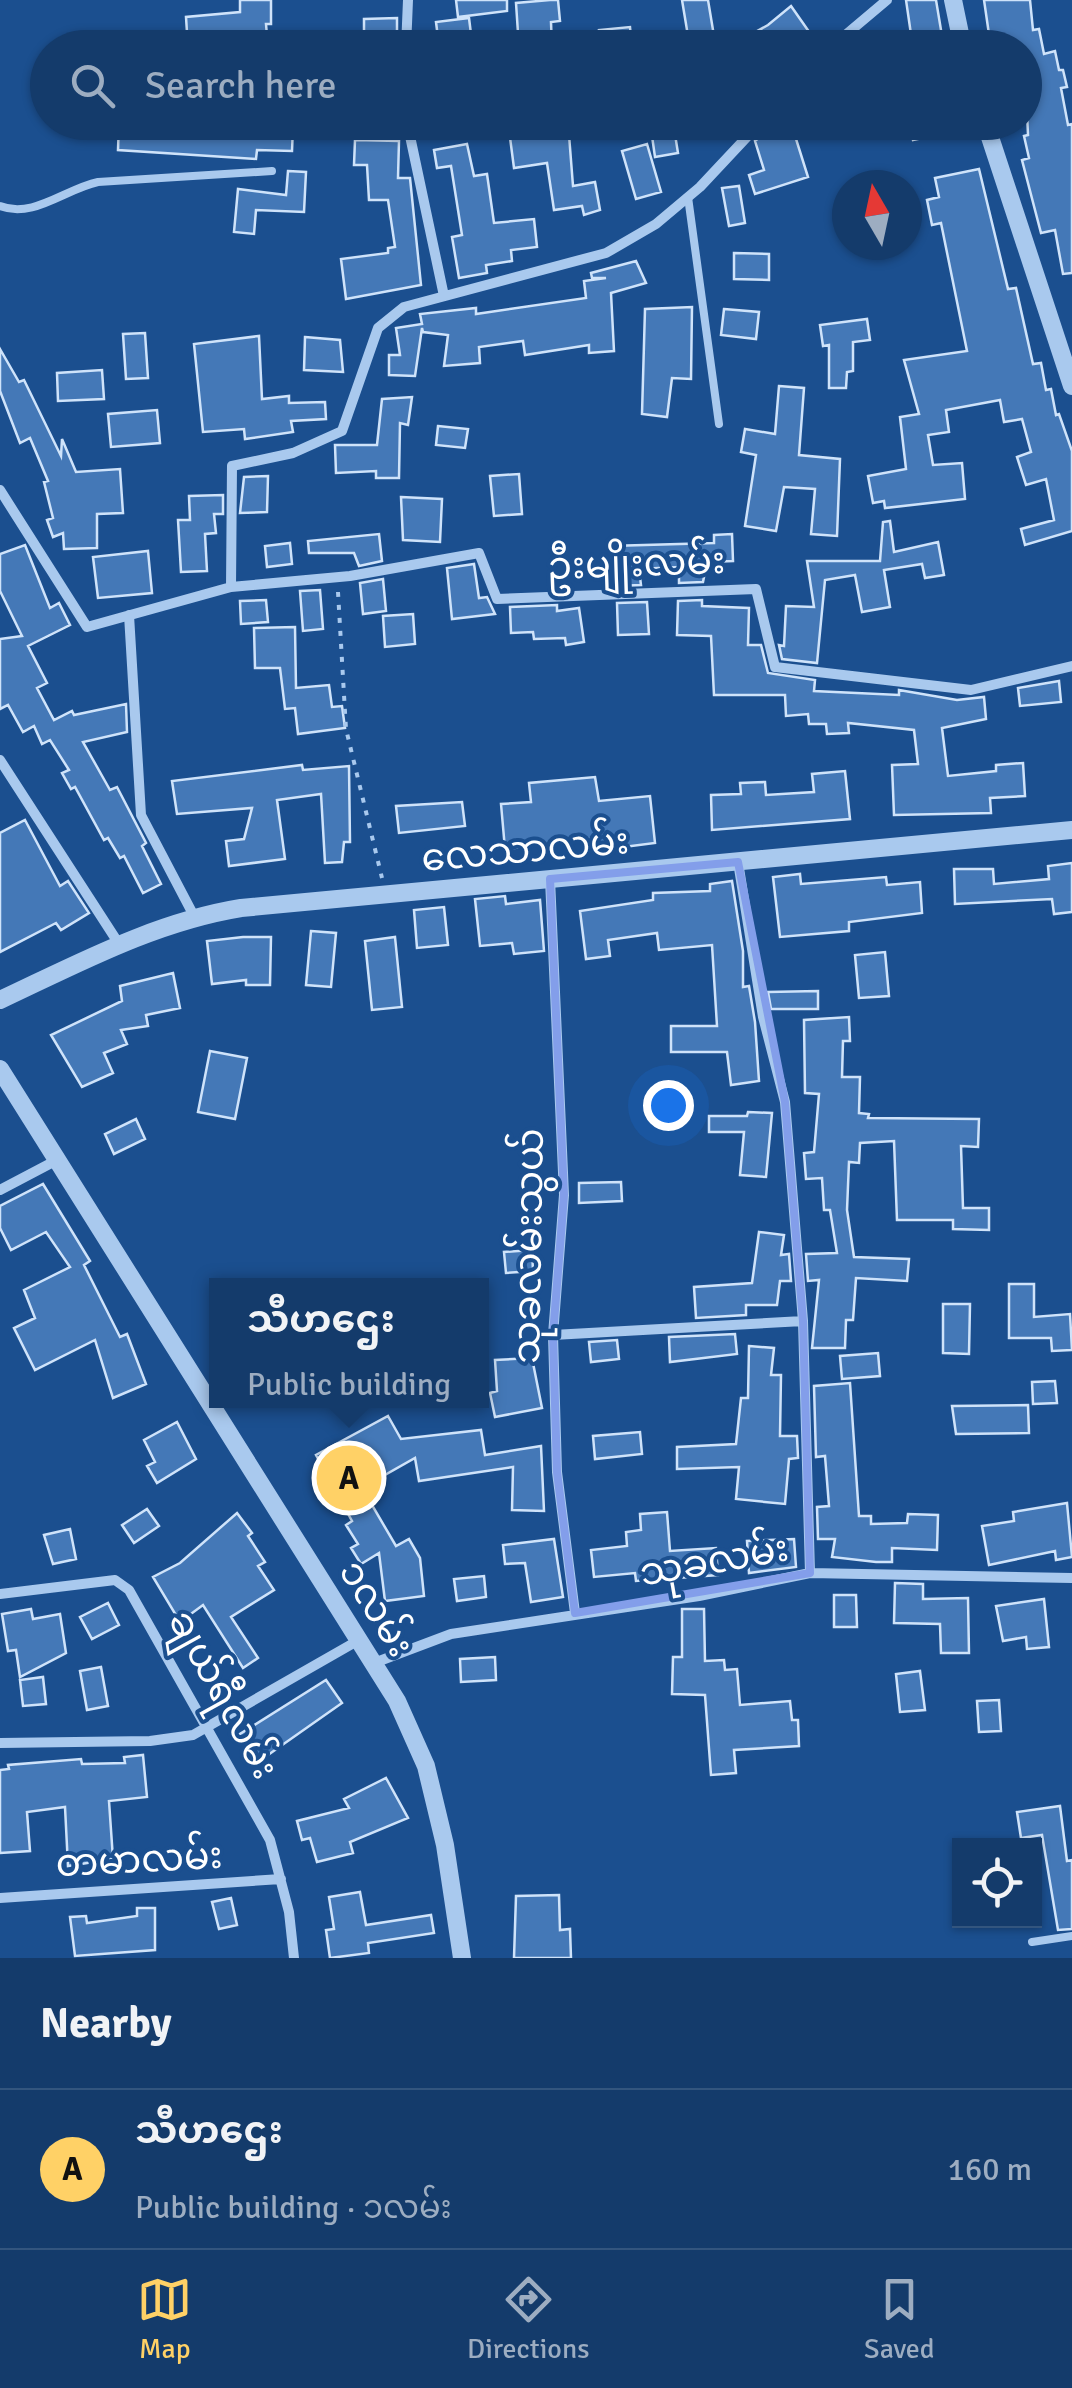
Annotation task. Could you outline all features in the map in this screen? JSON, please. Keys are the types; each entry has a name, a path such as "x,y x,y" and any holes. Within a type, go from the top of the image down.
{"street":[{"path":"407,30 408,0"},
{"path":"851,30 887,0"},
{"path":"953,0 960,30"},
{"path":"411,140 444,296"},
{"path":"230,587 232,466 293,454 342,431 378,328 404,307 606,253 656,224 743,140"},
{"path":"991,140 1072,386"},
{"name":"ဦးမျိုးလမ်း","path":"0,490 87,626 230,587 337,577 479,554 497,599 756,589 775,668 970,690 1072,666"},
{"path":"129,615 141,815 194,916"},
{"path":"0,760 119,944"},
{"name":"လေသာလမ်း","path":"0,1000 119,944 194,916 386,894 1072,830"},
{"path":"738,862 763,1017 785,1102 803,1321 810,1573"},
{"name":"သုခလမ်းသွယ်","path":"550,879 564,1195 554,1335 557,1472 575,1613"},
{"name":"၁လမ်း","path":"0,1070 209,1401"},
{"path":"0,1190 57,1160"},
{"path":"554,1335 803,1321"},
{"name":"၁လမ်း","path":"214,1408 374,1663 426,1766 446,1845 462,1958"},
{"name":"သုခလမ်း","path":"374,1663 451,1634 700,1596 810,1573 1072,1578"},
{"name":"ချယ်ရီလမ်း","path":"0,1594 114,1580 129,1590 270,1840 281,1878 294,1958"},
{"path":"0,1744 150,1741 209,1728 360,1640"},
{"name":"တမာလမ်း","path":"0,1898 281,1878"}],"lane":[{"path":"0,206 30,210 72,188 98,182 272,170"},
{"path":"688,197 719,424"},
{"path":"1032,1942 1072,1936"}],"path":[{"path":"337,577 346,729 386,894"}],"highlighted area":[{"path":"738,862 785,1102 803,1321 810,1573 575,1613 557,1472 553,1335 564,1195 550,879"}],"building":[{"path":"240,0 271,0 271,24 266,24 266,30 187,30 186,17 240,12"},
{"path":"456,0 507,0 507,11 458,17"},
{"path":"558,0 560,21 551,22 551,30 518,30 516,3"},
{"path":"682,0 708,0 713,30 687,30"},
{"path":"906,0 936,0 941,30 910,30"},
{"path":"984,0 1030,0 1033,30 988,30"},
{"path":"791,6 808,30 759,30"},
{"path":"397,18 397,30 364,30 364,19"},
{"path":"469,18 470,30 437,30 436,22"},
{"path":"1042,44 1044,54 1055,51 1059,70 1063,70 1067,87 1061,88 1068,125 1072,124 1072,273 1063,274 1055,230 1041,233 1022,160 1029,158 1025,140 1042,140"},
{"path":"118,140 292,140 292,151 257,150 256,159 118,150"},
{"path":"355,140 399,141 398,178 410,178 421,285 346,299 341,259 388,253 388,248 395,247 388,200 369,200 367,165 354,165"},
{"path":"510,140 569,140 573,186 595,182 600,210 584,215 582,206 554,210 547,163 514,168"},
{"path":"653,140 676,140 678,153 655,157"},
{"path":"796,140 808,177 755,194 749,175 764,170 755,141"},
{"path":"467,144 474,176 487,174 494,223 534,219 537,247 511,250 512,261 486,265 487,273 459,278 452,237 462,235 451,166 437,168 434,150"},
{"path":"647,144 661,192 636,199 622,151"},
{"path":"979,169 1008,289 1016,288 1033,364 1041,363 1046,390 1051,389 1056,415 1059,414 1072,451 1072,531 1025,545 1021,529 1054,520 1046,479 1026,485 1017,457 1031,452 1022,419 1004,422 1000,400 946,410 949,432 928,435 933,465 962,463 965,499 885,508 884,501 873,503 868,476 906,469 900,417 919,414 904,360 967,351 941,223 932,225 927,200 939,197 935,178"},
{"path":"288,171 306,172 304,212 256,210 254,234 234,232 238,189 286,195"},
{"path":"739,186 745,223 729,226 722,188"},
{"path":"734,253 769,254 769,280 734,279"},
{"path":"636,261 646,283 611,293 614,351 589,353 589,345 525,355 523,341 479,347 480,363 444,366 448,335 423,332 422,328 415,376 389,375 389,355 400,355 396,328 422,324 420,314 476,308 476,314 586,298 584,281 606,278 592,278 591,273"},
{"path":"692,307 691,379 672,378 667,417 642,414 645,309"},
{"path":"724,309 759,312 756,339 721,335"},
{"path":"867,319 870,340 853,342 853,371 847,372 846,388 829,388 829,345 823,346 820,325"},
{"path":"145,333 148,378 126,379 123,334"},
{"path":"259,336 262,399 289,396 289,403 325,402 326,419 291,421 293,432 245,439 244,429 203,432 194,344"},
{"path":"305,337 340,340 343,372 304,370"},
{"path":"0,349 19,382 24,380 61,456 62,439 76,472 120,469 123,513 97,514 97,548 64,549 63,533 53,537 47,520 53,518 44,482 48,481 30,438 20,443 0,391"},
{"path":"102,370 104,399 58,401 57,373"},
{"path":"779,386 804,388 799,455 840,459 837,536 811,534 815,489 784,487 776,531 745,526 756,455 741,452 745,429 775,434"},
{"path":"412,397 408,425 400,423 399,478 376,478 376,471 336,473 335,445 377,445 382,399"},
{"path":"157,410 160,443 111,447 108,414"},
{"path":"438,426 468,429 465,448 436,445"},
{"path":"519,474 522,514 494,516 490,476"},
{"path":"268,476 267,512 240,513 244,477"},
{"path":"223,495 223,514 214,514 216,533 205,534 207,571 181,572 178,520 190,520 189,496"},
{"path":"401,497 442,499 440,542 403,540"},
{"path":"890,521 894,552 938,542 944,575 925,578 922,564 884,570 890,607 862,612 855,575 825,580 817,663 782,659 779,645 784,646 786,606 814,607 807,561 880,561 883,522"},
{"path":"379,534 382,561 359,566 354,553 309,553 308,541"},
{"path":"732,534 733,561 707,562 703,582 679,583 679,567 639,569 641,585 616,586 610,546 714,543 714,535"},
{"path":"290,543 292,564 267,567 265,546"},
{"path":"25,545 50,608 59,603 70,625 28,646 47,683 37,688 54,720 72,711 74,715 126,704 127,732 83,742 110,790 117,787 146,843 142,846 161,884 143,893 124,856 120,858 108,838 104,840 75,787 71,789 62,773 69,770 50,740 42,744 34,726 23,732 8,705 0,709 0,639 22,636 0,591 0,554"},
{"path":"148,551 152,593 98,598 93,557"},
{"path":"474,564 479,598 487,597 495,614 452,619 447,568"},
{"path":"383,579 386,611 363,614 360,583"},
{"path":"320,590 323,629 303,631 300,591"},
{"path":"266,600 268,622 241,624 240,601"},
{"path":"702,600 702,606 749,608 748,645 761,645 768,673 815,680 814,691 899,695 899,690 957,700 984,697 986,719 942,728 948,776 996,771 996,765 1023,763 1025,796 990,798 991,813 894,815 892,765 918,764 914,730 848,723 849,733 827,734 826,724 809,724 808,714 786,716 785,695 714,695 711,636 677,635 678,601"},
{"path":"647,602 649,634 618,635 617,603"},
{"path":"557,605 557,611 579,608 584,642 566,645 565,638 534,639 533,632 511,633 510,607"},
{"path":"413,614 415,644 385,647 383,616"},
{"path":"295,627 296,688 329,685 332,707 342,706 345,728 298,734 295,708 285,709 280,668 255,668 254,628"},
{"path":"1059,681 1061,702 1020,706 1018,688"},
{"path":"302,765 303,770 349,766 350,842 344,842 342,862 325,863 321,794 277,800 285,859 229,866 226,841 244,839 252,808 177,814 172,781"},
{"path":"845,771 850,819 712,830 711,795 741,794 740,783 765,782 766,795 814,792 812,774"},
{"path":"595,777 599,801 650,796 655,843 600,850 598,838 505,849 501,804 531,802 529,783"},
{"path":"462,802 465,826 399,833 396,806"},
{"path":"25,820 60,886 68,881 89,913 61,930 56,923 0,952 0,833"},
{"path":"1072,863 1072,912 1054,914 1052,899 955,904 954,869 993,869 994,884 1049,879 1048,866"},
{"path":"800,874 801,884 886,877 887,885 920,882 922,913 849,922 849,931 780,937 773,877"},
{"path":"732,881 743,951 743,987 749,986 755,1022 759,1081 731,1085 727,1052 671,1052 671,1026 717,1026 712,945 659,950 657,933 608,940 610,956 586,959 580,911 653,900 653,893 710,891 710,884"},
{"path":"505,896 506,904 540,900 544,951 514,954 512,943 480,946 475,899"},
{"path":"444,907 448,945 417,948 414,910"},
{"path":"311,931 336,933 331,987 306,985"},
{"path":"271,937 270,985 246,985 246,980 212,984 207,941"},
{"path":"395,937 402,1007 372,1010 365,941"},
{"path":"885,952 889,996 859,998 855,955"},
{"path":"173,973 180,1008 146,1015 148,1026 121,1030 127,1044 104,1053 113,1073 82,1087 51,1035 122,1001 120,986"},
{"path":"818,991 818,1009 771,1009 768,992"},
{"path":"849,1017 850,1041 843,1041 842,1077 860,1077 859,1113 869,1114 868,1118 979,1119 978,1147 961,1146 963,1208 989,1208 989,1230 953,1229 953,1220 897,1220 894,1141 860,1143 859,1163 849,1162 847,1210 854,1257 909,1259 907,1281 856,1278 853,1320 846,1320 845,1348 812,1348 819,1280 808,1281 806,1254 837,1253 830,1210 824,1210 822,1178 806,1179 804,1153 814,1152 819,1094 805,1093 804,1020"},
{"path":"210,1051 247,1058 235,1119 198,1112"},
{"path":"748,1112 772,1113 766,1177 740,1175 744,1132 709,1132 709,1116 747,1116"},
{"path":"136,1119 145,1139 114,1154 105,1134"},
{"path":"621,1182 622,1201 579,1203 579,1183"},
{"path":"43,1184 90,1261 84,1265 120,1337 127,1334 146,1384 113,1398 95,1340 35,1370 14,1328 35,1318 24,1290 70,1267 46,1232 11,1250 0,1228 0,1206"},
{"path":"759,1232 784,1235 781,1255 789,1254 791,1281 780,1281 777,1305 746,1305 746,1315 696,1318 694,1287 752,1283"},
{"path":"532,1250 533,1271 506,1273 504,1252"},
{"path":"1009,1284 1034,1284 1034,1317 1070,1314 1072,1350 1052,1351 1051,1338 1009,1338"},
{"path":"943,1304 970,1304 969,1354 943,1353"},
{"path":"735,1334 737,1354 670,1362 669,1337"},
{"path":"617,1340 619,1359 591,1362 589,1342"},
{"path":"749,1346 774,1348 771,1375 781,1375 780,1436 797,1436 798,1458 789,1459 785,1504 736,1499 739,1467 677,1469 677,1447 736,1444 741,1398 748,1398"},
{"path":"878,1353 880,1376 842,1379 840,1356"},
{"path":"532,1358 542,1408 495,1417 490,1393 497,1391 495,1360"},
{"path":"1055,1381 1057,1403 1033,1404 1032,1382"},
{"path":"850,1383 859,1516 871,1516 871,1524 907,1523 908,1514 938,1515 937,1550 892,1548 892,1562 876,1562 832,1557 835,1539 818,1539 817,1507 829,1506 825,1456 816,1457 814,1386"},
{"path":"1028,1405 1029,1433 956,1434 952,1406"},
{"path":"388,1416 401,1439 481,1430 485,1455 541,1446 544,1511 512,1510 513,1467 419,1481 415,1458 362,1488 396,1546 409,1539 420,1558 424,1596 385,1601 379,1553 361,1564 351,1548 358,1544 346,1525 352,1521 316,1455"},
{"path":"177,1422 196,1459 157,1483 147,1466 155,1462 144,1440"},
{"path":"640,1432 642,1454 595,1459 593,1436"},
{"path":"1067,1503 1072,1557 1056,1560 1055,1551 989,1565 982,1526 1014,1521 1013,1512"},
{"path":"147,1509 159,1526 134,1543 122,1525"},
{"path":"667,1512 670,1551 716,1548 718,1575 636,1581 635,1573 594,1577 591,1550 627,1546 626,1532 641,1530 640,1514"},
{"path":"237,1513 252,1533 248,1536 265,1562 258,1566 274,1590 231,1617 258,1658 243,1668 203,1605 180,1622 153,1577 180,1563"},
{"path":"70,1529 76,1559 53,1564 44,1535"},
{"path":"554,1539 563,1597 531,1602 525,1563 505,1564 503,1545"},
{"path":"794,1539 796,1567 749,1573 747,1541"},
{"path":"484,1576 486,1597 457,1601 454,1579"},
{"path":"895,1583 923,1584 923,1599 968,1598 969,1653 941,1653 940,1624 894,1623"},
{"path":"834,1595 856,1595 857,1627 834,1627"},
{"path":"1044,1599 1049,1647 1027,1649 1026,1637 1003,1641 996,1606"},
{"path":"108,1603 119,1625 92,1639 80,1617"},
{"path":"31,1609 33,1619 60,1614 66,1653 20,1677 16,1650 8,1651 2,1614"},
{"path":"682,1609 704,1609 705,1661 724,1660 725,1670 737,1669 740,1705 790,1701 792,1720 798,1720 799,1746 734,1750 736,1773 711,1775 705,1695 672,1694 673,1657 682,1657"},
{"path":"495,1657 496,1680 461,1682 460,1659"},
{"path":"101,1667 108,1706 87,1710 80,1671"},
{"path":"920,1671 925,1710 900,1712 896,1674"},
{"path":"43,1677 46,1704 23,1706 20,1680"},
{"path":"326,1680 342,1703 258,1762 240,1734"},
{"path":"999,1700 1001,1731 979,1732 977,1701"},
{"path":"143,1755 147,1797 109,1801 113,1859 68,1866 65,1807 27,1812 30,1851 0,1853 0,1770 9,1769 8,1765 81,1759 82,1764 125,1763 124,1757"},
{"path":"386,1778 408,1818 350,1842 353,1853 317,1862 310,1838 302,1840 297,1821 349,1808 344,1799"},
{"path":"1060,1806 1067,1861 1072,1860 1072,1929 1058,1930 1042,1835 1021,1838 1017,1812"},
{"path":"360,1892 366,1925 431,1915 434,1933 368,1943 369,1953 330,1958 326,1930 334,1929 329,1897"},
{"path":"559,1895 560,1930 570,1929 571,1958 514,1958 516,1896"},
{"path":"231,1898 237,1925 219,1929 212,1902"},
{"path":"137,1908 155,1908 155,1950 75,1956 70,1917 86,1916 87,1923 137,1916"}],"place":[{"name":"သီဟဌေး","path":"349,1478"}]}
